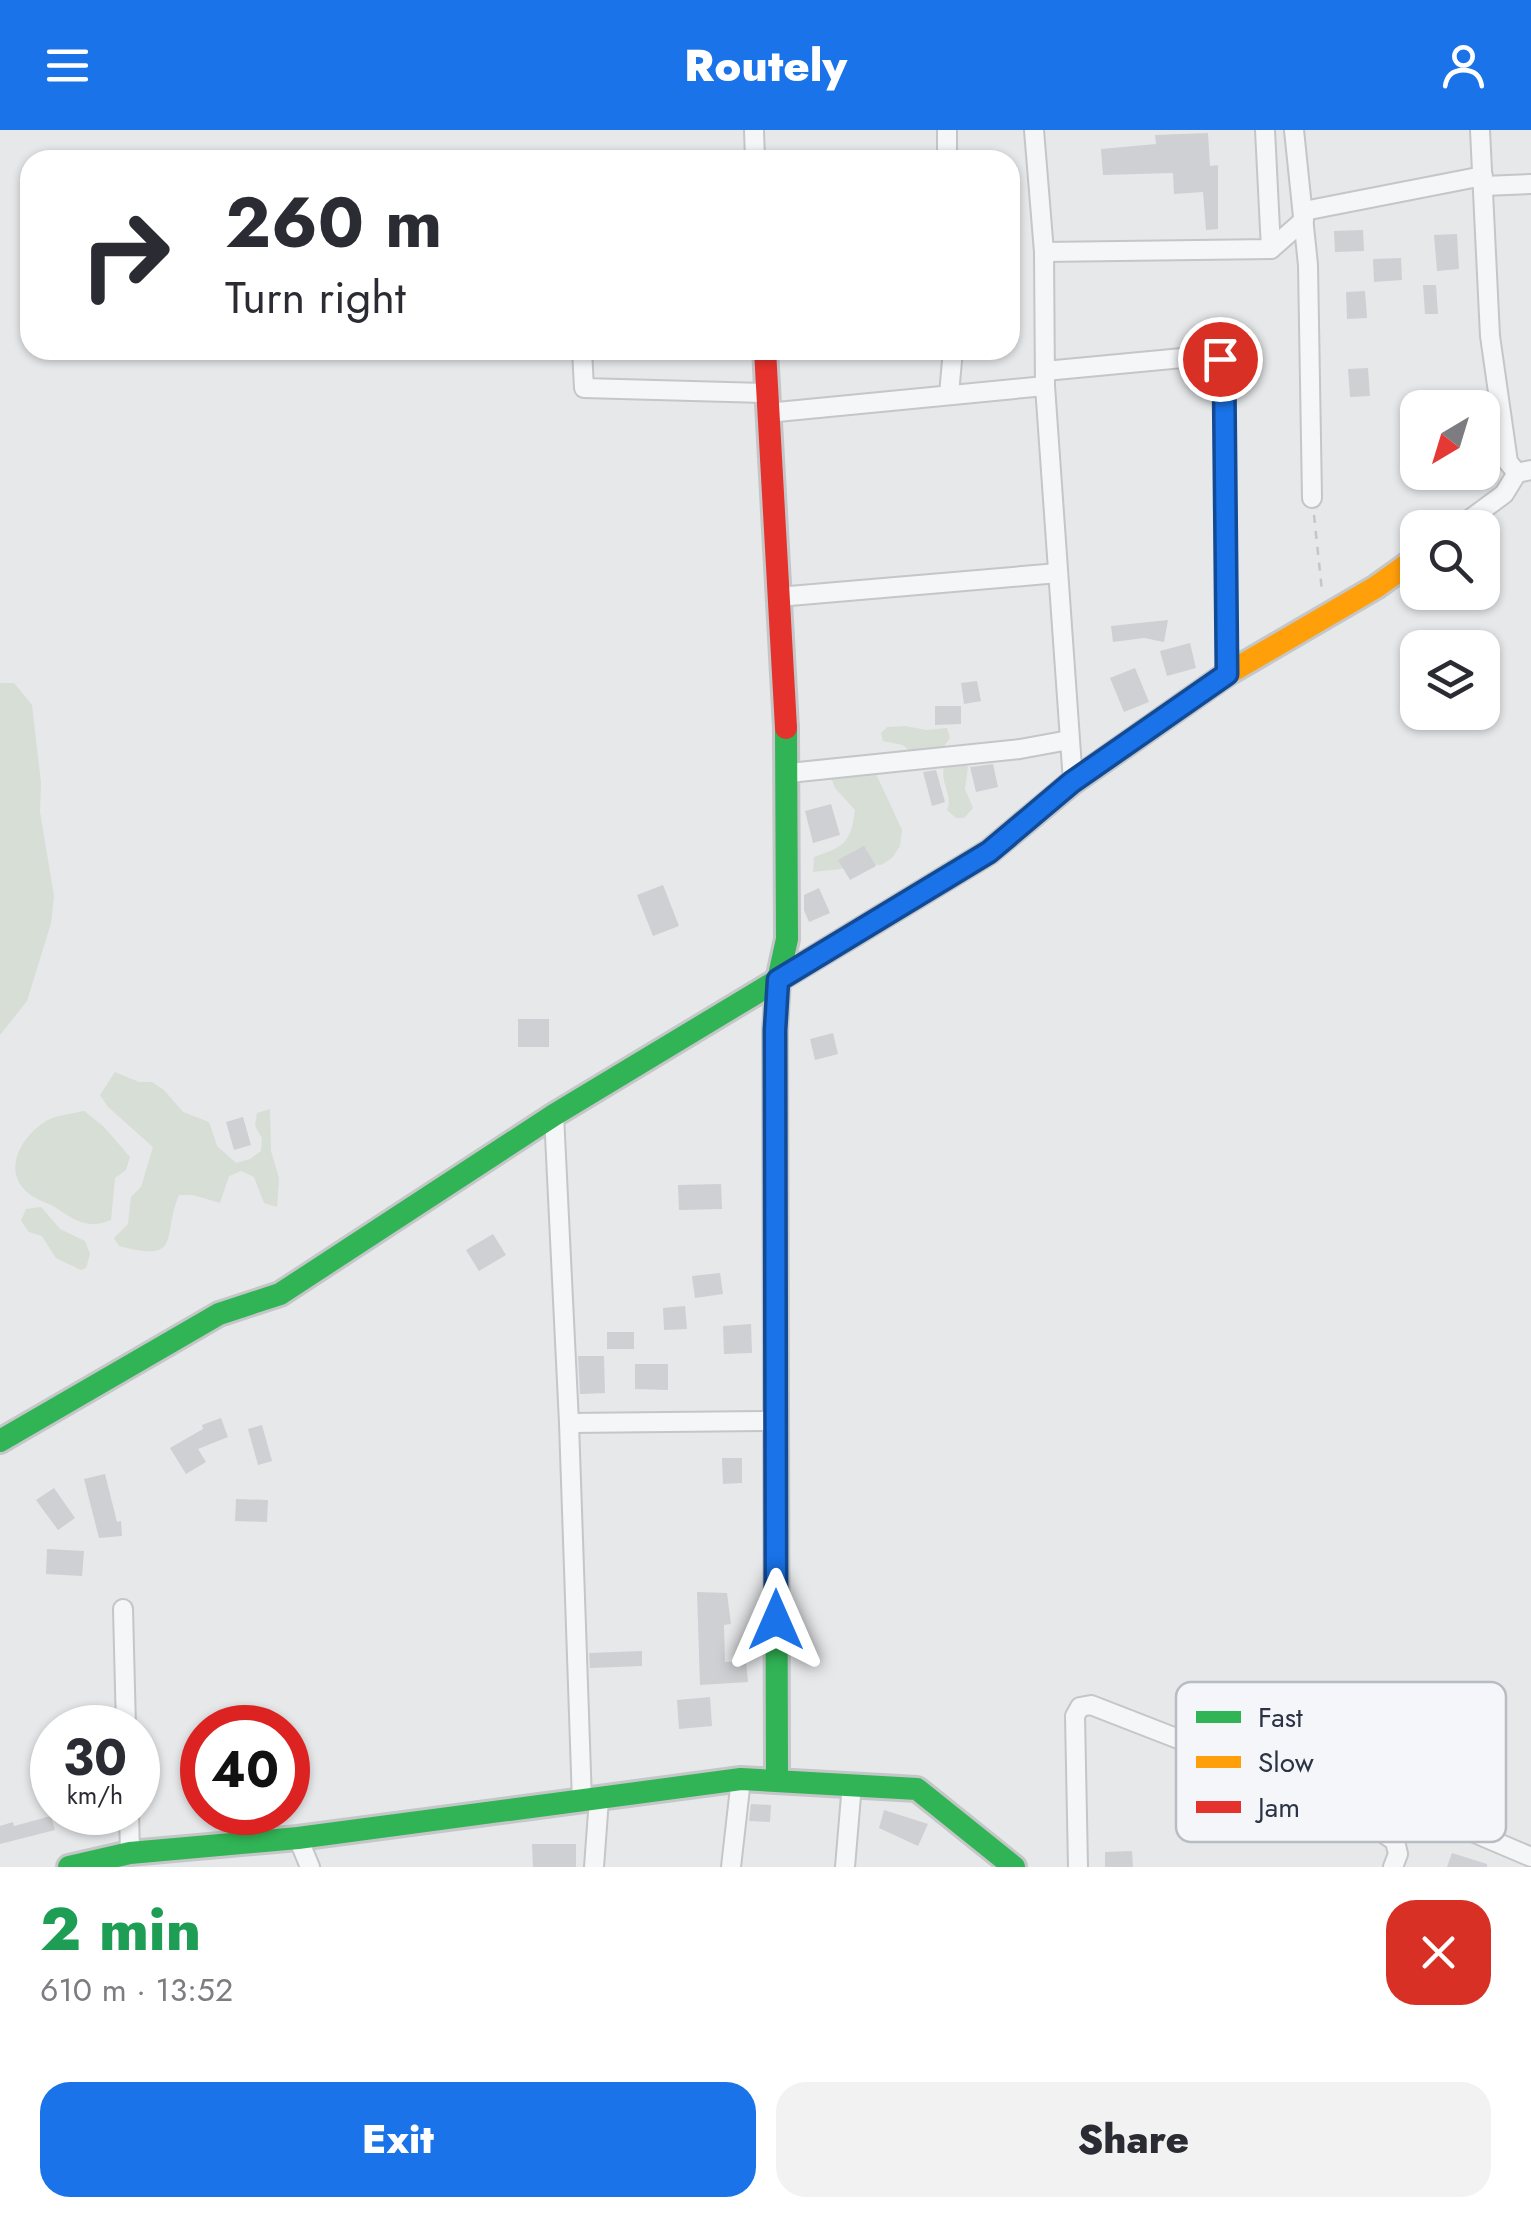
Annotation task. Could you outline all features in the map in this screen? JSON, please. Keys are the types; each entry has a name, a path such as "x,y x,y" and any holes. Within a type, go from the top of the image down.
{"street":[{"path":"1034,130 1044,252 1045,379 1072,782"},
{"path":"1265,130 1272,249"},
{"path":"1294,130 1308,265 1312,498"},
{"path":"1480,130 1490,336 1508,462 1524,472 1482,510"},
{"path":"1044,252 1272,249 1304,216 1484,181 1531,184"},
{"path":"583,360 584,388 767,403 949,394 1214,354 1224,366 1227,674"},
{"path":"765,360 789,773 787,939 778,980 776,1780"},
{"path":"949,394 952,360"},
{"path":"0,1441 219,1314 280,1294 554,1115 989,852 1072,782 1227,674 1400,568"},
{"path":"778,597 1058,573"},
{"path":"789,773 1020,749 1069,740"},
{"path":"554,1115 594,1867"},
{"path":"569,1423 775,1421"},
{"path":"122,1609 125,1705"},
{"path":"1078,1867 1075,1716 1080,1708 1091,1705 1176,1738"},
{"path":"731,1867 741,1779"},
{"path":"68,1867 130,1853 298,1838 741,1779 917,1789 1014,1867"},
{"path":"845,1867 852,1784"},
{"path":"130,1835 130,1853"},
{"path":"298,1838 310,1867"},
{"path":"1393,1867 1398,1854 1395,1842"},
{"path":"1496,1842 1531,1857"}],"path":[{"path":"1312,498 1324,617"}],"shaded area":[{"path":"0,683 14,683 32,705 41,783 40,812 54,896 51,923 27,1001 0,1035"},
{"path":"887,727 947,728 950,738 936,757 914,755 903,745 883,741 881,733"},
{"path":"945,761 964,762 968,767 965,789 973,808 964,818 956,818 947,810"},
{"path":"866,767 877,776 902,830 900,846 881,865 854,863 841,869 813,872 814,857 832,850 848,837 855,810 835,788 830,775"},
{"path":"115,1072 139,1082 152,1082 183,1112 209,1122 217,1146 236,1163 261,1151 262,1138 255,1126 257,1113 270,1109 271,1151 279,1178 277,1207 264,1203 254,1177 241,1171 229,1176 220,1203 179,1195 167,1243 162,1248 153,1251 119,1246 114,1238 128,1224 131,1197 141,1187 153,1147 100,1095"},
{"path":"84,1111 130,1157 126,1170 115,1178 111,1220 95,1224 75,1219 33,1197 16,1173 18,1154 37,1127 55,1117"},
{"path":"41,1207 60,1229 85,1241 90,1254 86,1268 81,1270 56,1258 42,1236 29,1232 21,1221 26,1209"}],"building":[{"path":"1208,133 1210,166 1218,165 1218,229 1206,230 1203,192 1174,194 1173,173 1103,175 1101,149 1156,144 1155,135"},
{"path":"1363,230 1364,251 1335,252 1334,231"},
{"path":"1457,234 1459,269 1437,271 1434,235"},
{"path":"1401,258 1402,280 1374,282 1373,259"},
{"path":"1423,285 1436,285 1438,314 1425,314"},
{"path":"1365,291 1367,318 1347,319 1346,292"},
{"path":"1368,368 1370,396 1350,397 1348,369"},
{"path":"1168,620 1164,642 1144,638 1113,642 1111,626"},
{"path":"1190,643 1196,668 1167,676 1160,651"},
{"path":"1135,668 1149,702 1124,712 1110,678"},
{"path":"977,681 981,701 964,704 961,683"},
{"path":"935,706 961,706 961,724 935,725"},
{"path":"993,764 998,787 976,792 970,767"},
{"path":"936,770 945,802 932,806 923,772"},
{"path":"831,804 840,835 813,843 805,811"},
{"path":"864,846 876,866 850,880 838,860"},
{"path":"663,885 679,926 653,936 637,895"},
{"path":"819,888 830,913 809,922 804,895"},
{"path":"518,1019 549,1019 549,1047 518,1047"},
{"path":"833,1033 838,1054 815,1060 810,1039"},
{"path":"243,1117 251,1145 234,1150 226,1122"},
{"path":"721,1184 722,1209 679,1210 678,1185"},
{"path":"493,1234 506,1255 479,1271 466,1250"},
{"path":"720,1273 723,1294 695,1298 692,1276"},
{"path":"685,1306 687,1329 664,1330 663,1308"},
{"path":"751,1324 752,1353 724,1354 723,1326"},
{"path":"607,1332 634,1332 634,1349 607,1349"},
{"path":"578,1356 604,1356 605,1393 580,1394"},
{"path":"635,1364 668,1364 668,1390 635,1389"},
{"path":"221,1418 228,1437 198,1449 206,1462 186,1474 170,1448 203,1429 202,1425"},
{"path":"262,1425 272,1461 258,1465 248,1429"},
{"path":"722,1458 742,1458 742,1483 723,1484"},
{"path":"105,1474 117,1522 121,1521 122,1536 99,1538 84,1479"},
{"path":"54,1488 75,1518 58,1530 36,1500"},
{"path":"236,1499 268,1500 267,1522 235,1521"},
{"path":"47,1549 84,1551 82,1576 46,1574"},
{"path":"697,1592 727,1593 731,1624 724,1625 725,1662 746,1661 748,1682 700,1685"},
{"path":"642,1651 642,1666 590,1668 589,1653"},
{"path":"710,1697 712,1726 679,1729 677,1700"},
{"path":"751,1804 771,1805 770,1822 749,1821"},
{"path":"884,1810 928,1824 918,1846 879,1828"},
{"path":"13,1822 14,1826 30,1822 30,1835 35,1835 0,1844 0,1826"},
{"path":"532,1844 576,1844 576,1867 533,1867"},
{"path":"1132,1851 1133,1867 1105,1867 1105,1852"},
{"path":"1452,1853 1487,1864 1487,1867 1447,1867"}],"traffic: fast":[{"path":"777,1780 775,1030 778,980 787,939 786,728"},
{"path":"0,1441 219,1314 280,1294 554,1115 854,934"},
{"path":"69,1867 130,1853 298,1838 741,1779 917,1789 1014,1867"}],"traffic: slow":[{"path":"854,934 989,852 1073,782 1227,674 1400,570"}],"traffic: jam":[{"path":"766,360 786,728"}],"route":[{"path":"776,1620 778,980 989,852 1072,782 1227,674 1224,366 1220,359"}]}
